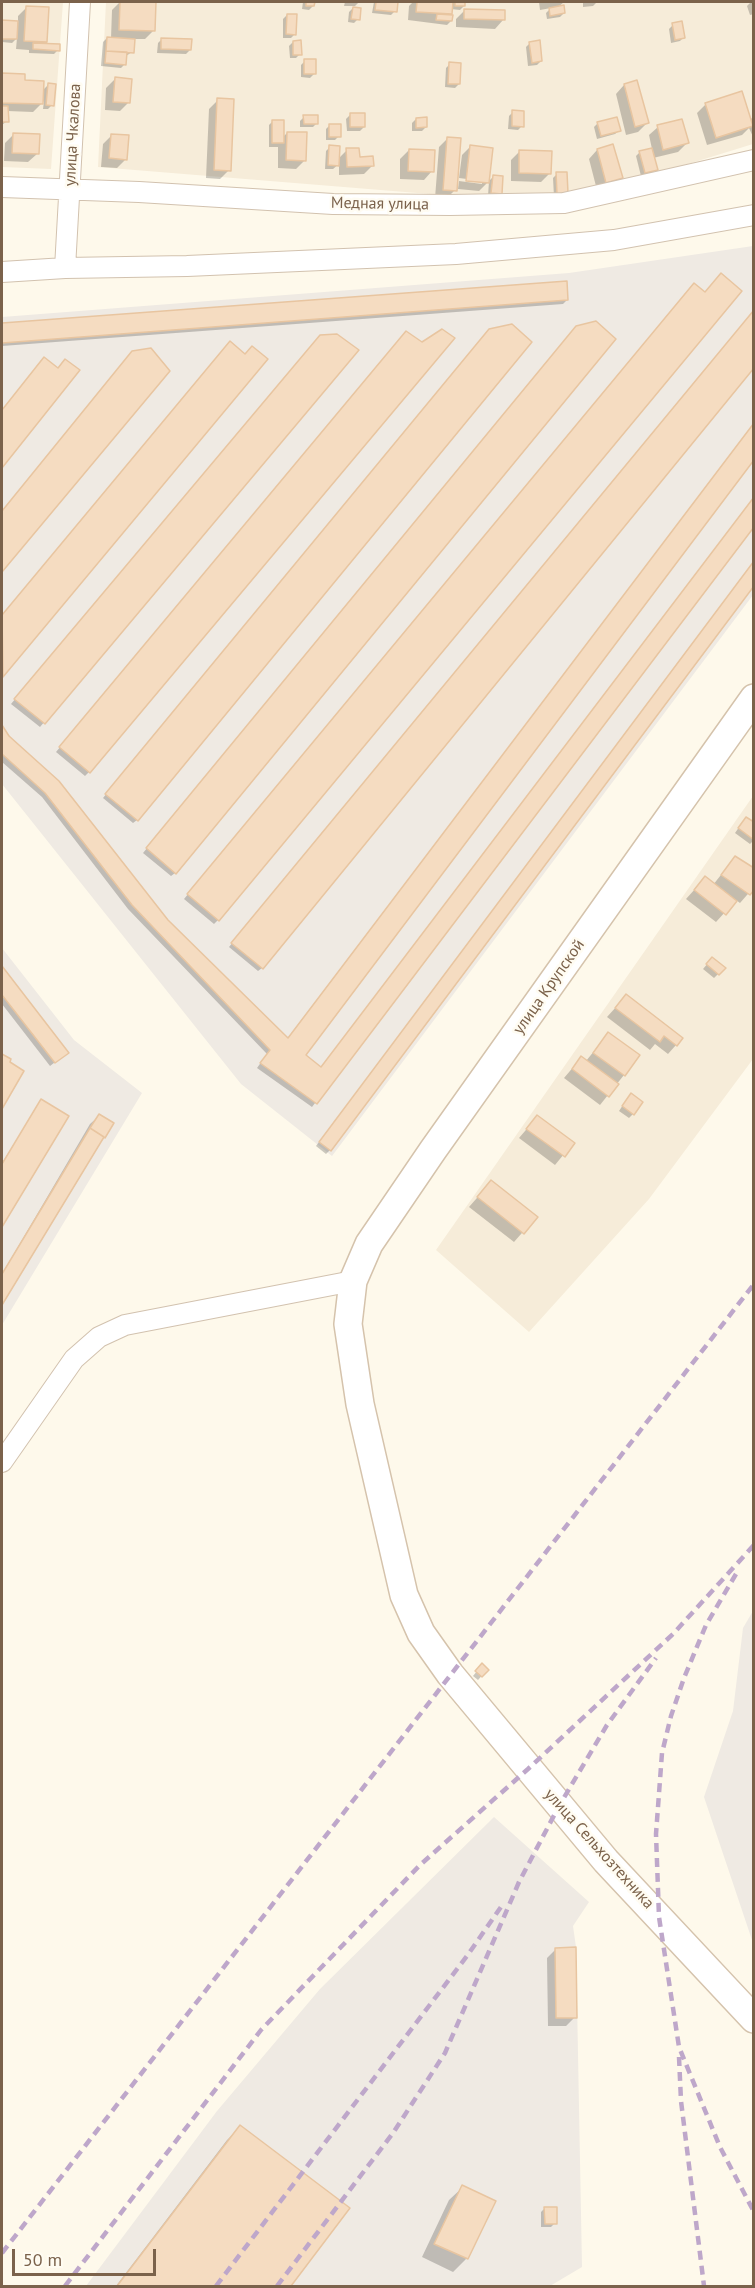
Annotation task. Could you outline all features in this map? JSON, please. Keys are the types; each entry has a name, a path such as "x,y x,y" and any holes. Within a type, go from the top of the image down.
{"main road":[{"name":"улица Крупской","path":"450,1674 421,1633 404,1595 360,1404 348,1324 352,1281 369,1244 753,698"},
{"name":"улица Сельхозтехника","path":"450,1674 606,1861 753,2019"}],"street":[{"name":"улица Чкалова","path":"65,268 80,2"},
{"name":"Медная улица","path":"2,188 139,192 333,204 564,203 753,159"},
{"path":"2,272 456,254 614,240 753,215"},
{"path":"2,1462 74,1359 99,1337 125,1325 352,1281"}],"shaded area":[{"path":"2,2 63,2 51,169 2,167"},
{"path":"106,2 753,2 753,144 659,173 565,197 442,195 98,167"},
{"path":"753,246 753,595 332,1156 241,1084 2,784 2,317 569,273"},
{"path":"753,796 753,1059 649,1199 529,1332 436,1250"},
{"path":"2,948 74,1040 142,1093 2,1325"},
{"path":"753,1611 753,1943 704,1797 733,1711 743,1628"},
{"path":"494,1817 589,1902 573,1926 576,1947 582,2267 550,2286 86,2286 217,2111 320,1989"}],"building":[{"path":"120,2 156,2 155,31 119,30"},
{"path":"306,2 315,2 314,6 306,6"},
{"path":"376,2 398,2 397,12 375,10"},
{"path":"417,2 453,2 452,14 416,12"},
{"path":"455,2 465,2 465,6 455,6"},
{"path":"564,5 565,13 550,16 549,8"},
{"path":"26,6 49,7 47,42 24,41"},
{"path":"353,7 361,8 360,20 351,19"},
{"path":"464,9 505,10 505,20 464,19"},
{"path":"287,14 297,14 296,35 286,34"},
{"path":"437,14 453,15 452,21 436,20"},
{"path":"2,20 18,21 17,39 2,39"},
{"path":"682,21 685,38 675,40 672,23"},
{"path":"107,37 135,39 134,53 106,51"},
{"path":"161,38 192,39 191,50 161,49"},
{"path":"301,40 302,55 293,55 293,41"},
{"path":"540,40 542,61 532,63 529,42"},
{"path":"33,43 60,44 60,51 33,49"},
{"path":"106,51 127,52 126,65 105,63"},
{"path":"304,59 316,59 316,74 304,74"},
{"path":"449,62 461,63 460,84 448,84"},
{"path":"2,73 25,74 25,80 44,81 43,104 2,103"},
{"path":"115,77 132,79 130,103 113,102"},
{"path":"637,80 649,123 635,127 624,84"},
{"path":"48,83 56,84 54,106 46,105"},
{"path":"742,91 753,126 716,138 705,103"},
{"path":"217,98 234,99 231,171 214,170"},
{"path":"2,106 8,106 9,122 2,122"},
{"path":"512,110 524,111 524,127 512,126"},
{"path":"350,113 365,113 365,127 350,127"},
{"path":"303,115 318,115 318,124 304,124"},
{"path":"427,117 427,127 416,128 416,118"},
{"path":"617,117 621,131 601,136 597,122"},
{"path":"682,119 689,143 663,150 657,125"},
{"path":"272,120 284,120 284,143 272,143"},
{"path":"329,124 341,124 341,137 329,137"},
{"path":"287,132 307,132 306,161 286,160"},
{"path":"13,133 40,134 39,154 12,153"},
{"path":"111,134 129,135 127,160 109,158"},
{"path":"447,137 461,138 457,191 443,190"},
{"path":"613,144 623,178 606,183 597,149"},
{"path":"329,145 340,146 339,166 328,165"},
{"path":"470,145 493,148 489,183 466,181"},
{"path":"346,148 359,148 360,157 373,156 374,166 347,167"},
{"path":"652,148 658,170 645,173 639,151"},
{"path":"409,149 435,150 434,172 408,171"},
{"path":"519,150 552,151 551,174 519,173"},
{"path":"556,172 567,172 568,193 557,194"},
{"path":"493,175 503,176 502,194 491,193"},
{"path":"721,273 742,291 219,921 187,894 694,283 705,292"},
{"path":"567,281 568,300 2,343 2,323"},
{"path":"754,310 754,368 263,969 231,943"},
{"path":"596,321 616,339 176,874 146,848 576,326"},
{"path":"512,324 532,342 138,821 105,794 489,329"},
{"path":"442,329 455,338 90,773 59,747 406,331 422,342"},
{"path":"337,334 359,350 45,724 14,699 320,335"},
{"path":"230,341 245,354 252,346 268,359 3,677 2,615"},
{"path":"151,348 170,371 2,572 2,511 132,351"},
{"path":"44,357 58,368 65,359 80,370 2,468 2,410"},
{"path":"754,423 754,460 306,1055 321,1067 754,497 754,527 317,1104 260,1063 270,1050 132,905 45,793 2,754 2,725 9,736 59,781 168,920 288,1038"},
{"path":"754,561 754,586 331,1151 319,1142"},
{"path":"746,817 754,822 754,840 738,828"},
{"path":"735,856 754,868 754,890 750,895 721,875"},
{"path":"705,876 737,901 726,915 694,890"},
{"path":"712,957 726,968 719,975 706,964"},
{"path":"2,966 69,1053 55,1063 2,995"},
{"path":"626,994 683,1038 677,1046 664,1036 660,1042 615,1008"},
{"path":"608,1032 640,1055 625,1076 593,1053"},
{"path":"2,1054 24,1071 2,1109"},
{"path":"581,1056 619,1084 609,1097 572,1069"},
{"path":"631,1093 643,1102 634,1115 622,1106"},
{"path":"41,1099 69,1116 2,1227 2,1164"},
{"path":"99,1114 114,1123 105,1138 90,1128"},
{"path":"537,1115 575,1143 565,1157 526,1129"},
{"path":"90,1128 104,1137 2,1305 2,1274"},
{"path":"491,1180 538,1217 524,1234 477,1197"},
{"path":"482,1663 489,1670 482,1677 475,1671"},
{"path":"576,1947 577,2018 556,2018 555,1948"},
{"path":"240,2125 350,2208 291,2286 117,2286"},
{"path":"462,2185 496,2201 468,2259 434,2244"},
{"path":"544,2207 557,2207 557,2224 545,2224"}],"railway":[{"path":"2,2253 754,1284"},
{"path":"65,2286 261,2030 420,1865 528,1769 673,1634 754,1545"},
{"path":"736,1574 706,1625 671,1716 662,1753 656,1834 659,1917 679,2047 720,2147 754,2212"},
{"path":"277,2286 393,2133 445,2053 519,1882 559,1806 607,1725 656,1658"},
{"path":"216,2286 467,1956 503,1904"},
{"path":"679,2057 681,2101 704,2286"}]}
